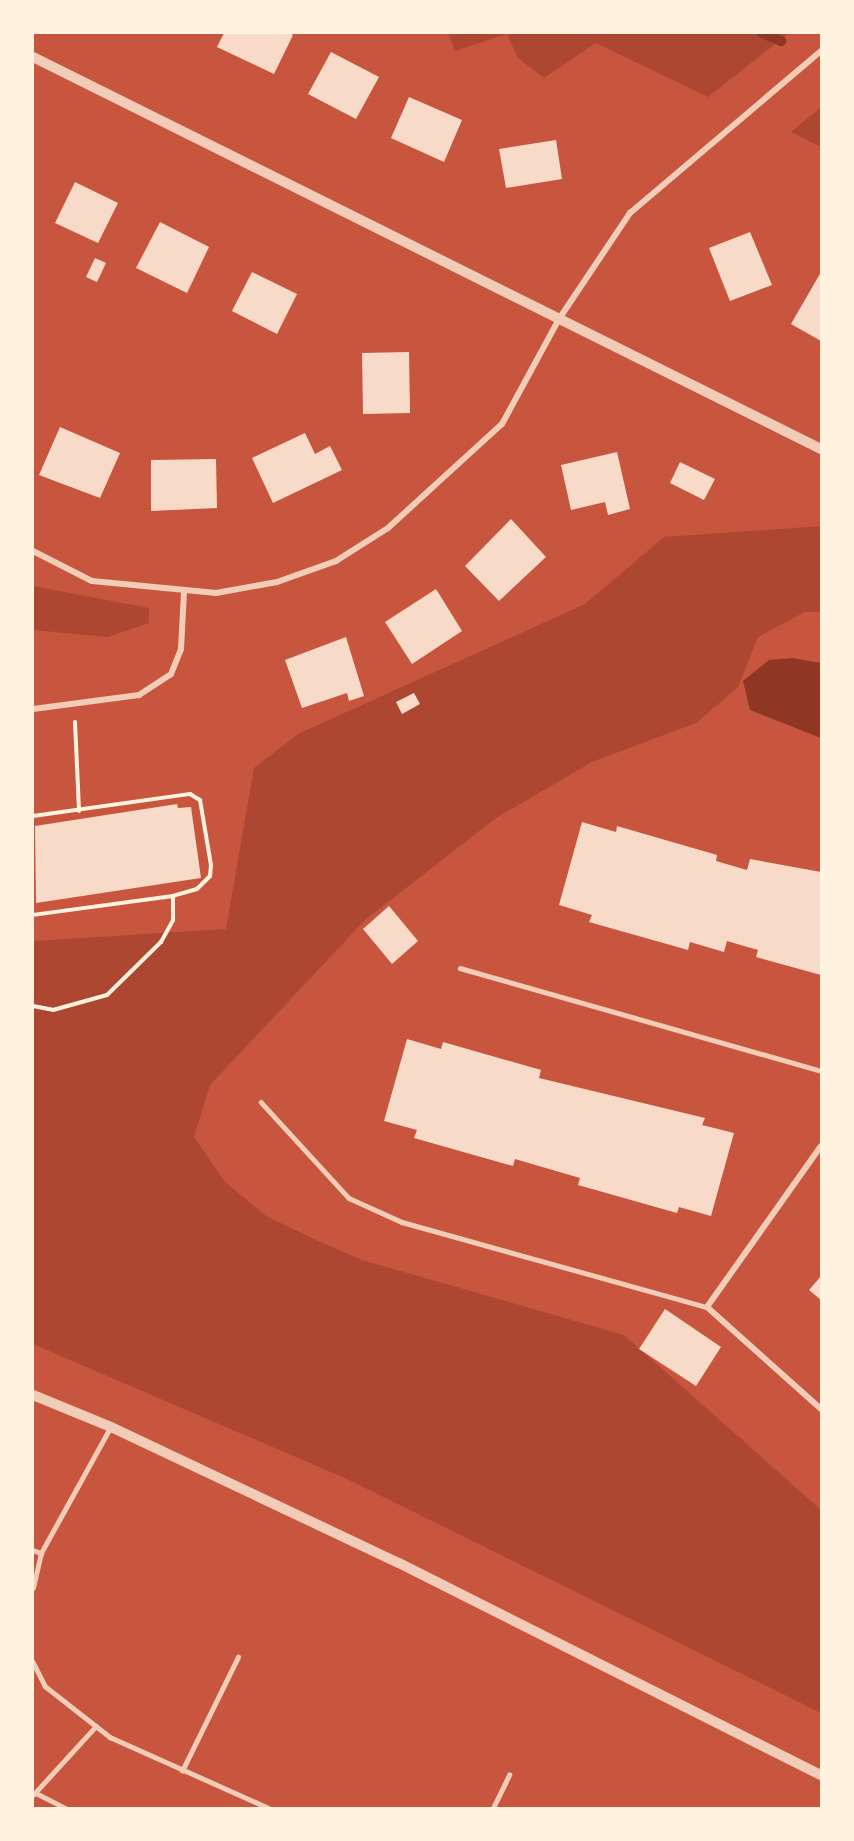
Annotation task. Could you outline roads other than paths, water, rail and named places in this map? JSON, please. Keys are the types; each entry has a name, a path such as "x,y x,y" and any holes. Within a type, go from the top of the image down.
{"street":[{"path":"33,551 92,581 184,592 277,582 336,561 388,528 502,424 560,319 630,213 821,51"},
{"path":"33,57 821,449"},
{"path":"33,709 75,706 139,695 171,674 181,649 184,592"},
{"path":"821,1146 707,1307 821,1409"},
{"path":"33,1395 111,1427 821,1775"}],"lane":[{"path":"460,968 821,1071"},
{"path":"261,1102 349,1198 402,1222 707,1307"},
{"path":"33,1588 40,1552 111,1427"},
{"path":"33,1550 40,1552"},
{"path":"182,1772 238,1657"},
{"path":"34,1666 45,1686 96,1726 182,1772 269,1808"},
{"path":"66,1808 35,1794 96,1726"},
{"path":"493,1808 508,1775"}],"waterway":[{"path":"762,33 781,41"}]}
